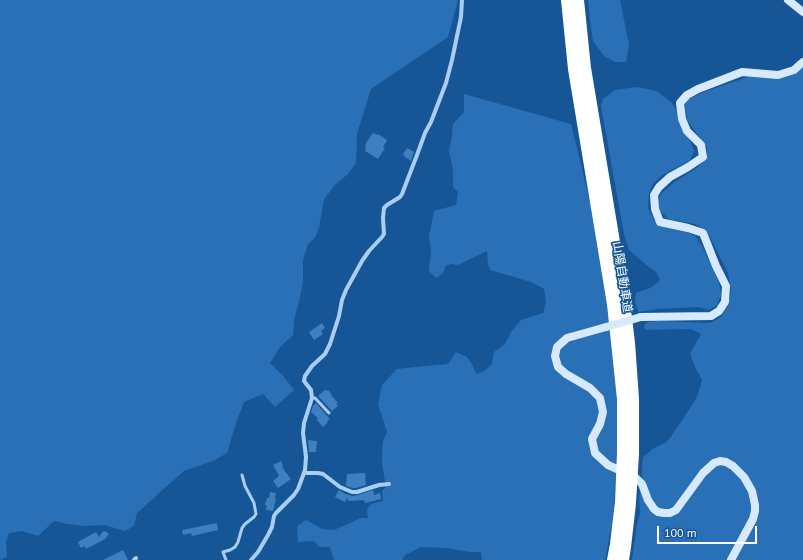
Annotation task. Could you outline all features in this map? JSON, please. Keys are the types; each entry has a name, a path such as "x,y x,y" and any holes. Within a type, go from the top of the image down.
{"highway":[{"name":"山陽自動車道","path":"567,0 574,69 613,304 623,399 628,453 630,503 623,560"},
{"name":"山陽自動車道","path":"578,0 585,68 624,302 633,399 628,453 613,560"}],"main road":[{"path":"788,0 803,12"},
{"path":"731,560 753,519 755,511 752,491 744,477 733,466 726,462 720,461 703,473 676,510 670,513 658,512 648,500 642,484 635,477 608,465 595,453 592,439 600,424 603,412 600,398 590,388 566,374 558,367 555,356 557,347 567,338 606,327 641,318 711,316 719,312 725,302 726,286 716,266 703,233 660,222 654,209 654,195 659,188 670,177 703,157 700,145 687,130 682,119 680,103 687,95 698,89 742,72 778,74 794,70 803,62"}],"street":[{"path":"251,560 258,552 268,535 272,527 274,516 298,489 304,472 306,457 303,433 304,423 312,398 311,390 304,381 304,376 325,354 330,344 339,316 342,300 348,286 366,256 384,234 384,208 402,194 446,83 461,17 462,0"},
{"path":"304,472 323,474 340,487 352,492 358,492 389,484"}],"lane":[{"path":"312,398 315,398 329,413"},
{"path":"226,560 223,552 235,547 242,528 256,514 254,503 245,486 242,474"}],"shaded area":[{"path":"0,0 458,0 448,37 371,89 357,134 356,163 348,174 335,185 324,199 319,228 315,238 308,244 303,260 303,281 294,320 293,335 280,347 270,363 294,390 275,407 263,394 244,402 227,453 215,460 184,471 137,513 134,526 125,531 104,525 84,526 54,521 38,536 22,531 9,533 6,542 7,557 0,560"},
{"path":"588,0 620,0 629,45 626,62 615,62 604,56 593,41"},
{"path":"803,68 803,560 632,560 637,524 640,514 639,499 643,457 654,448 667,442 697,397 702,380 690,354 701,334 691,329 645,330 644,326 647,322 659,321 710,323 721,317 729,305 731,290 728,273 707,231 695,224 669,219 660,211 657,202 661,194 673,183 698,167 707,157 707,148 687,120 685,106 688,99 748,77 780,78 798,72"},
{"path":"637,87 657,91 671,102 676,109 683,131 690,140 694,151 690,160 661,176 653,184 649,194 648,208 654,220 660,225 684,231 695,236 702,246 719,282 721,295 717,305 709,310 698,307 659,309 638,312 635,302 636,293 652,287 660,280 656,272 629,250 624,234 601,106 603,99 615,90"},
{"path":"464,94 571,124 609,279 617,386 618,451 613,519 605,560 482,560 481,552 421,547 405,555 402,560 334,560 330,547 320,547 314,541 298,542 297,526 306,520 322,529 334,530 361,518 368,518 367,509 371,504 383,501 382,491 386,487 382,464 382,450 383,441 387,432 378,404 382,385 397,369 448,364 456,352 467,357 476,374 484,371 492,364 494,352 505,344 511,332 521,320 543,313 546,302 544,289 531,282 490,270 487,251 458,265 451,264 446,266 443,273 436,278 429,271 431,251 429,237 434,211 456,205 458,192 453,187 453,170 449,151 453,124 464,112"}],"building":[{"path":"373,133 378,134 387,140 383,147 385,148 378,159 365,151 366,143"},
{"path":"407,148 414,152 411,161 403,154"},
{"path":"322,323 325,328 321,331 323,334 314,340 309,332"},
{"path":"325,390 328,390 338,403 336,404 338,406 332,411 318,396"},
{"path":"316,403 330,419 323,427 316,419 318,418 311,412"},
{"path":"308,440 317,441 316,452 309,452"},
{"path":"281,461 282,467 291,479 278,488 273,481 279,476 273,465"},
{"path":"365,473 366,485 356,488 346,486 347,474"},
{"path":"339,490 352,496 373,490 374,495 380,493 381,499 365,503 364,500 349,501 347,498 345,502 335,497"},
{"path":"270,492 276,493 273,511 266,510 267,506 265,505 267,498 269,498"},
{"path":"217,523 218,530 192,536 191,533 183,535 182,530"},
{"path":"103,531 109,534 105,539 86,549 85,546 81,548 78,542 96,532 99,537"},
{"path":"123,550 128,560 103,560"}]}
